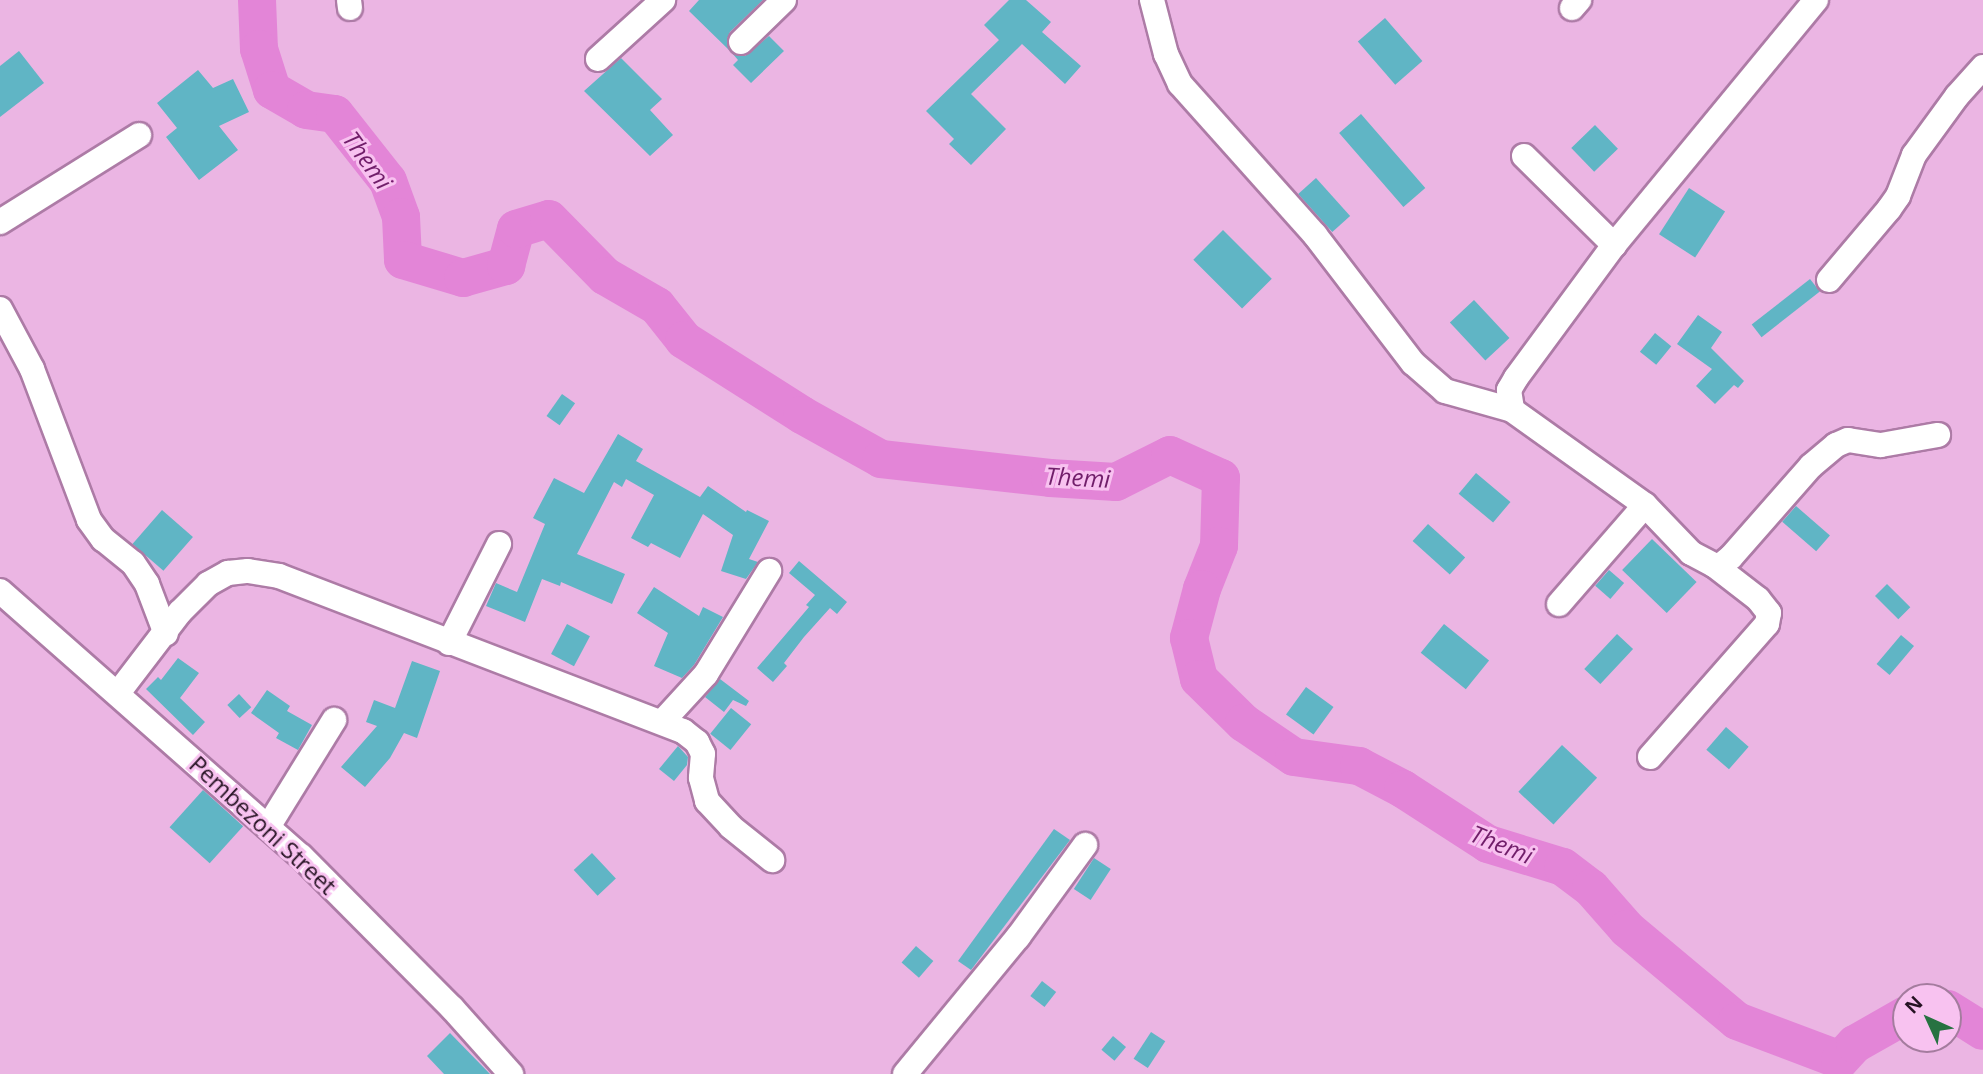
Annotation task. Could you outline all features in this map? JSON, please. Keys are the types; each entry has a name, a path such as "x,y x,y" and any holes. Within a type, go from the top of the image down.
{"street":[{"path":"598,59 663,0"},
{"path":"741,42 783,0"},
{"path":"1152,0 1166,54 1180,84 1315,235 1413,363 1445,391 1512,411 1645,505 1691,553 1714,565 1758,599 1769,613 1767,624 1650,757"},
{"path":"1512,411 1509,390 1516,378 1614,245 1816,0"},
{"path":"1829,280 1889,209 1898,196 1914,155 1957,96 1983,67"},
{"path":"0,222 139,135"},
{"path":"1524,156 1614,245"},
{"path":"0,309 33,369 89,520 103,538 133,563 147,584 166,634"},
{"path":"1714,565 1721,565 1731,556 1811,466 1836,445 1848,440 1881,445 1938,435"},
{"path":"1559,604 1645,505"},
{"path":"449,643 499,544"},
{"path":"118,692 166,634 180,611 208,583 228,573 248,570 279,576 662,722 697,742 703,754 701,778 707,801 730,827 772,860"},
{"path":"662,722 706,674 769,571"},
{"name":"Pembezoni Street","path":"0,591 118,692 268,827 407,963 511,1074"},
{"path":"268,827 334,720"},
{"path":"905,1074 1018,937 1085,845"}],"building":[{"path":"699,0 763,0 730,32 727,39 730,51 689,11"},
{"path":"1009,0 1026,0 1051,22 1042,32 1081,66 1065,84 1022,44 971,94 1006,129 971,165 949,144 954,139 926,111 999,40 984,25"},
{"path":"1385,18 1422,61 1395,85 1358,42"},
{"path":"769,36 784,51 751,83 733,65 738,60 732,53 745,56"},
{"path":"19,51 44,83 0,117 0,66"},
{"path":"621,58 662,99 650,110 673,135 650,156 584,91"},
{"path":"198,70 213,88 233,79 249,112 219,126 238,150 199,180 166,137 177,128 157,103"},
{"path":"1361,114 1425,188 1403,207 1339,133"},
{"path":"1595,125 1618,149 1594,172 1571,148"},
{"path":"1316,178 1350,216 1332,232 1298,194"},
{"path":"1689,188 1725,211 1695,258 1659,234"},
{"path":"1223,230 1272,279 1242,308 1193,260"},
{"path":"1810,279 1820,292 1762,337 1752,325"},
{"path":"1474,300 1509,338 1485,361 1450,323"},
{"path":"1698,315 1722,332 1711,348 1744,381 1738,388 1734,385 1715,404 1696,386 1712,369 1677,344"},
{"path":"1655,333 1671,346 1656,365 1640,352"},
{"path":"562,394 575,403 560,425 547,416"},
{"path":"618,434 643,449 636,461 700,497 708,486 746,512 747,510 769,521 749,559 758,562 746,579 721,571 733,535 703,514 680,558 651,543 648,547 631,538 654,495 626,479 622,487 614,482 577,554 625,574 612,604 561,582 560,586 542,579 525,622 486,606 496,583 517,592 545,524 533,518 554,478 584,493"},
{"path":"1476,473 1510,502 1493,523 1459,494"},
{"path":"1796,506 1830,536 1816,551 1782,522"},
{"path":"162,510 193,537 163,571 132,544"},
{"path":"1428,524 1465,557 1450,575 1413,541"},
{"path":"1652,539 1697,582 1667,613 1622,570"},
{"path":"799,561 847,602 837,614 830,608 804,637 784,663 787,666 773,682 757,668 809,607 806,605 815,595 789,573"},
{"path":"1609,570 1624,583 1610,599 1595,586"},
{"path":"1887,584 1910,607 1898,619 1875,596"},
{"path":"654,587 699,616 703,607 723,617 694,665 682,678 654,666 668,633 637,613"},
{"path":"567,624 590,636 574,666 551,654"},
{"path":"1444,624 1489,661 1466,689 1421,653"},
{"path":"1617,634 1633,649 1600,684 1584,669"},
{"path":"1901,635 1914,646 1890,675 1877,664"},
{"path":"178,658 199,673 180,698 205,722 193,735 146,689 158,677 161,680"},
{"path":"412,661 440,671 417,738 404,733 390,758 365,787 341,767 377,726 366,722 374,700 395,708"},
{"path":"720,679 749,701 746,706 733,700 724,712 705,697"},
{"path":"1306,687 1334,707 1314,734 1286,715"},
{"path":"267,690 290,706 287,711 312,725 298,750 276,738 279,733 251,713"},
{"path":"239,694 251,707 240,718 227,705"},
{"path":"731,708 751,724 730,750 710,734"},
{"path":"1726,727 1749,747 1729,769 1706,750"},
{"path":"1562,745 1597,778 1553,825 1518,792"},
{"path":"678,746 688,757 687,765 674,781 659,769"},
{"path":"203,790 243,826 210,863 170,827"},
{"path":"1054,829 1070,840 971,970 958,961"},
{"path":"592,853 616,879 598,896 574,870"},
{"path":"1094,858 1111,869 1091,900 1074,889"},
{"path":"916,946 933,961 919,978 902,963"},
{"path":"1042,981 1056,992 1044,1007 1030,996"},
{"path":"1151,1032 1165,1041 1148,1068 1134,1059"},
{"path":"450,1033 490,1074 444,1074 427,1056"},
{"path":"1113,1036 1126,1047 1114,1061 1101,1050"}],"waterway":[{"name":"Themi","path":"257,0 259,49 272,90 306,110 335,114 388,181 401,217 403,260 463,278 506,266 516,229 549,219 605,276 657,306 684,340 802,415 881,459 1050,478 1116,482 1170,455 1221,478 1219,546 1202,589 1189,638 1199,679 1244,723 1294,757 1359,766 1403,789 1488,844 1563,867 1591,888 1627,929 1737,1021 1840,1060 1855,1044 1892,1023"},
{"name":"Themi","path":"1962,1018 1983,1031"}]}
